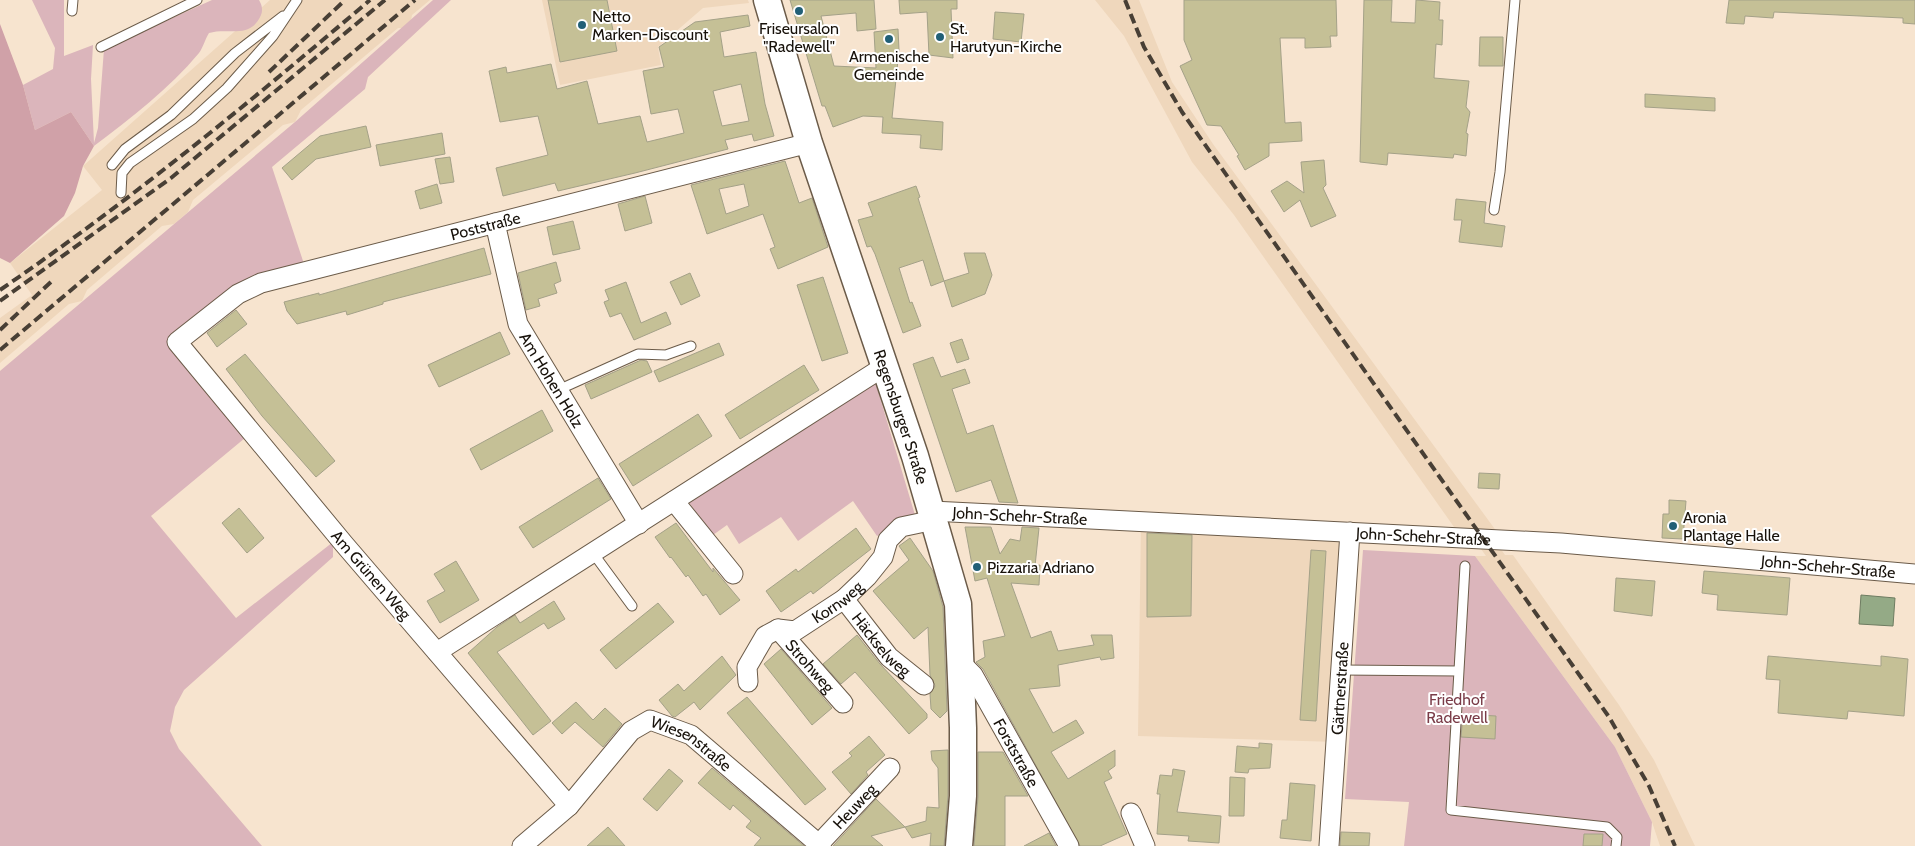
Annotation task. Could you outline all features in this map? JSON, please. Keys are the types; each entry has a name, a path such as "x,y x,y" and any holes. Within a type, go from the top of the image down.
{"main road":[{"name":"Regensburger Straße","path":"767,0 809,143 885,366 933,516 958,604 963,796 959,846"}],"street":[{"name":"Poststraße","path":"177,342 238,294 260,283 809,143"},
{"name":"Am Hohen Holz","path":"495,223 518,324 639,524"},
{"name":"Am Grünen Weg","path":"177,342 344,544 569,806"},
{"path":"437,652 885,366"},
{"path":"674,501 733,574"},
{"name":"John-Schehr-Straße","path":"933,516 1350,532 1561,543 1915,574"},
{"name":"Kornweg","path":"778,629 794,631 844,599 867,577 883,557 888,540 901,527 933,516"},
{"name":"Gärtnerstraße","path":"1329,846 1350,532"},
{"name":"Häckselweg","path":"844,599 889,657 924,685"},
{"path":"748,682 747,667 765,636 778,629"},
{"name":"Strohweg","path":"778,629 843,703"},
{"name":"Forststraße","path":"961,663 973,675 1069,846"},
{"name":"Wiesenstraße","path":"569,806 631,731 650,720 691,735 820,845"},
{"name":"Heuweg","path":"820,845 890,768"},
{"path":"522,846 569,806"},
{"path":"1131,813 1145,846"}],"lane":[{"path":"72,11 73,0"},
{"path":"101,46 197,0"},
{"path":"121,193 122,173 130,163 193,119 227,88 273,36 297,0"},
{"path":"1494,210 1500,172 1515,0"},
{"path":"112,165 125,149 171,115 235,53 290,12"},
{"path":"558,390 638,354 666,355 691,346"},
{"path":"593,553 632,606"},
{"path":"1465,566 1451,810 1607,827 1617,837 1616,846"},
{"path":"1341,670 1459,671"}],"shaded area":[{"path":"270,0 430,0 412,15 411,21 403,28 398,28 301,110 295,122 283,125 193,200 188,212 174,224 162,226 87,290 82,301 69,304 0,363 0,318 32,295 10,263 102,190 83,166"},
{"path":"542,0 748,0 749,3 703,8 658,47 661,65 560,85"},
{"path":"1095,0 1139,0 1172,82 1213,144 1497,532 1488,531 1505,555 1513,555 1619,705 1654,760 1695,846 1660,846 1652,822 1615,747 1475,556 1486,556 1466,528 1454,527 1234,215 1192,162 1124,36"},
{"path":"0,24 23,85 35,130 71,112 94,146 83,166 75,193 64,216 10,263 0,258"},
{"path":"1141,521 1350,532 1337,742 1138,736"},
{"path":"1861,595 1895,598 1893,626 1859,624"}],"green space":[{"path":"32,0 64,0 64,56 93,45 91,79 94,143 98,128 104,49 212,0 259,0 262,11 251,28 209,33 202,49 175,79 136,114 94,146 71,112 35,130 23,85 53,69 55,48"},
{"path":"433,0 451,0 368,77 365,89 272,167 304,264 238,284 167,342 245,438 151,516 236,618 333,542 333,557 184,690 175,707 170,731 179,749 262,846 0,846 0,371 295,122"},
{"path":"875,381 915,515 897,522 877,536 853,501 798,541 781,517 739,544 727,525 713,535 687,500"},
{"name":"Friedhof Radewell","path":"1363,550 1475,556 1615,747 1652,822 1650,846 1404,846 1409,802 1345,799"}],"building":[{"name":"Netto Marken-Discount","path":"548,0 607,0 617,51 560,62"},
{"path":"790,0 874,0 876,29 857,31 856,13 821,16 834,66 876,68 874,32 898,29 899,50 892,118 943,122 942,150 920,148 921,135 882,133 883,117 863,116 833,127 825,106 822,106"},
{"path":"899,0 957,0 957,9 951,9 953,58 929,55 927,12 900,14"},
{"path":"1184,0 1336,0 1337,36 1330,36 1331,47 1305,48 1305,38 1280,38 1285,123 1301,122 1302,141 1269,143 1269,156 1245,170 1237,156 1239,155 1221,126 1207,125 1180,66 1192,60 1184,40"},
{"path":"1364,0 1392,0 1391,22 1415,23 1416,0 1440,2 1439,20 1443,20 1442,45 1436,44 1434,78 1469,81 1466,107 1470,112 1466,133 1468,134 1466,156 1454,154 1453,158 1388,153 1387,165 1360,162"},
{"path":"1729,0 1915,0 1915,24 1903,23 1903,18 1774,12 1773,18 1745,16 1744,24 1726,23"},
{"path":"995,12 1024,14 1021,42 993,39"},
{"path":"748,15 750,26 720,32 724,57 756,52 765,104 774,136 754,141 752,134 725,140 728,149 558,191 555,183 503,196 496,168 548,155 538,116 500,122 489,71 506,67 507,73 551,64 557,89 587,81 598,124 640,116 647,142 684,133 678,109 651,114 643,71 664,67 659,47 695,22","holes":["741,84 749,121 722,126 713,91"]},
{"path":"1480,37 1503,37 1503,66 1479,66"},
{"path":"1645,94 1715,98 1715,111 1645,107"},
{"path":"366,126 371,147 316,159 292,180 282,168 320,136"},
{"path":"442,133 445,154 380,166 376,145"},
{"path":"450,157 454,182 440,184 435,159"},
{"path":"1324,160 1326,185 1323,188 1336,216 1311,227 1300,200 1284,212 1271,191 1287,181 1304,193 1301,162"},
{"path":"785,161 799,203 812,198 828,247 778,269 770,249 775,247 763,214 707,234 691,185","holes":["744,184 749,206 726,214 719,189"]},
{"path":"437,184 442,203 420,209 415,191"},
{"path":"916,186 944,281 931,286 923,260 899,268 910,303 912,302 921,326 903,333 875,254 871,246 867,247 858,220 873,216 868,203"},
{"path":"645,196 652,223 625,231 618,204"},
{"path":"1456,199 1486,202 1484,223 1505,226 1502,247 1459,242 1462,220 1454,220"},
{"path":"573,221 580,249 553,255 547,227"},
{"path":"484,248 491,274 383,302 383,304 347,315 346,311 297,324 287,311 284,302 319,293 319,295"},
{"path":"964,253 985,253 992,275 985,294 952,307 944,281 969,273"},
{"path":"556,262 561,281 554,284 557,293 538,299 540,306 526,310 518,273"},
{"path":"690,273 700,296 681,305 670,282"},
{"path":"823,277 848,353 822,361 797,285"},
{"path":"626,282 641,323 666,312 671,324 634,340 621,313 610,317 604,302 609,300 605,290"},
{"path":"236,310 247,324 217,347 207,333"},
{"path":"500,332 510,354 439,387 428,365"},
{"path":"962,339 969,359 957,363 950,343"},
{"path":"719,343 724,355 659,382 654,371"},
{"path":"245,354 335,461 316,477 262,416 226,369"},
{"path":"933,357 941,377 965,369 970,383 952,389 967,434 993,425 1018,503 999,502 991,480 956,492 913,364"},
{"path":"641,360 647,361 652,372 591,399 585,385"},
{"path":"804,365 819,390 740,439 725,415"},
{"path":"542,410 553,431 481,470 470,449"},
{"path":"698,414 712,436 633,486 619,464"},
{"path":"1479,473 1500,474 1499,489 1478,488"},
{"path":"598,478 611,499 533,548 519,527"},
{"name":"Aronia Plantage Halle","path":"1669,500 1686,501 1683,539 1662,538 1663,514 1669,514"},
{"path":"239,508 264,538 247,553 222,523"},
{"path":"676,523 713,572 713,568 740,600 720,615 706,594 703,596 688,575 686,577 655,537"},
{"path":"965,527 991,527 1000,554 1010,539 1020,541 1022,527 1039,528 1035,566 1040,565 1039,585 1011,583 1031,638 1051,631 1058,651 1094,645 1091,635 1112,635 1114,658 1101,660 1100,657 1058,665 1060,686 1029,689 1053,733 1076,720 1084,733 1051,752 1068,779 1115,750 1115,766 1108,771 1112,778 1104,782 1127,834 1100,846 1080,846 983,669 976,662 985,657 983,641 1005,636 987,578 975,581"},
{"path":"856,528 871,549 813,594 811,591 781,612 766,591 796,569 798,572"},
{"path":"1147,533 1192,535 1191,616 1147,617"},
{"path":"910,538 933,571 943,607 947,711 940,718 931,709 930,694 935,686 930,675 928,627 914,639 873,591 909,560 899,546"},
{"path":"1311,550 1326,551 1316,721 1300,720"},
{"path":"456,561 479,600 440,623 427,601 445,591 434,574"},
{"path":"1704,571 1790,578 1787,615 1717,610 1718,595 1702,593"},
{"path":"1616,578 1655,581 1652,616 1614,611"},
{"path":"554,601 565,619 548,629 544,623 497,652 551,721 533,735 468,653 497,627 515,615 520,623"},
{"path":"658,603 674,622 616,669 600,650"},
{"path":"857,635 880,664 927,714 927,718 909,734 855,672 841,684 823,664"},
{"path":"781,649 832,708 812,725 764,664"},
{"path":"722,656 736,675 700,710 694,702 675,717 672,716 659,700 678,684 684,691"},
{"path":"1768,656 1881,666 1881,656 1908,659 1904,716 1848,711 1847,719 1778,713 1780,680 1766,679"},
{"path":"747,697 826,789 805,805 727,713"},
{"path":"576,702 593,720 605,708 622,724 603,747 575,722 562,734 552,723"},
{"path":"1463,714 1496,716 1495,739 1461,737"},
{"path":"869,736 885,755 866,772 868,775 851,794 832,772 852,756 849,753"},
{"path":"1259,743 1272,744 1270,768 1249,769 1248,773 1235,772 1237,746 1259,748"},
{"path":"948,750 948,795 944,846 930,846 931,833 912,838 905,827 926,821 927,807 939,808 938,768 932,760 931,751"},
{"path":"978,752 1003,752 1028,796 1005,796 1005,846 974,846 978,797"},
{"path":"712,768 804,846 754,846 761,838 746,827 751,821 733,805 730,810 698,783"},
{"path":"669,769 683,781 657,811 643,799"},
{"path":"1173,769 1185,771 1177,812 1221,816 1219,843 1188,841 1189,836 1157,834 1160,794 1157,794 1160,775 1172,776"},
{"path":"1230,777 1245,778 1244,816 1229,816"},
{"path":"1290,783 1315,785 1311,841 1280,838 1282,820 1287,820"},
{"path":"876,799 905,827 871,836 883,846 833,846"},
{"path":"608,827 625,846 587,846"},
{"path":"1341,832 1370,833 1369,846 1340,846"},
{"path":"1049,833 1056,846 1024,846"},
{"path":"1584,834 1603,834 1602,846 1583,846"}],"railway":[{"path":"269,72 345,0"},
{"path":"0,290 96,221 189,150 370,0"},
{"path":"0,301 171,178 385,0"},
{"path":"0,350 415,0"},
{"path":"1125,0 1144,47 1182,112 1609,717 1649,786 1675,846"},
{"path":"0,330 54,279"}],"place":[{"name":"Friseursalon \"Radewell\"","path":"799,11"},
{"name":"Netto Marken-Discount","path":"582,25"},
{"name":"St. Harutyun-Kirche","path":"940,37"},
{"name":"Armenische Gemeinde","path":"889,39"},
{"name":"Aronia Plantage Halle","path":"1673,526"},
{"name":"Pizzaria Adriano","path":"977,567"}]}
